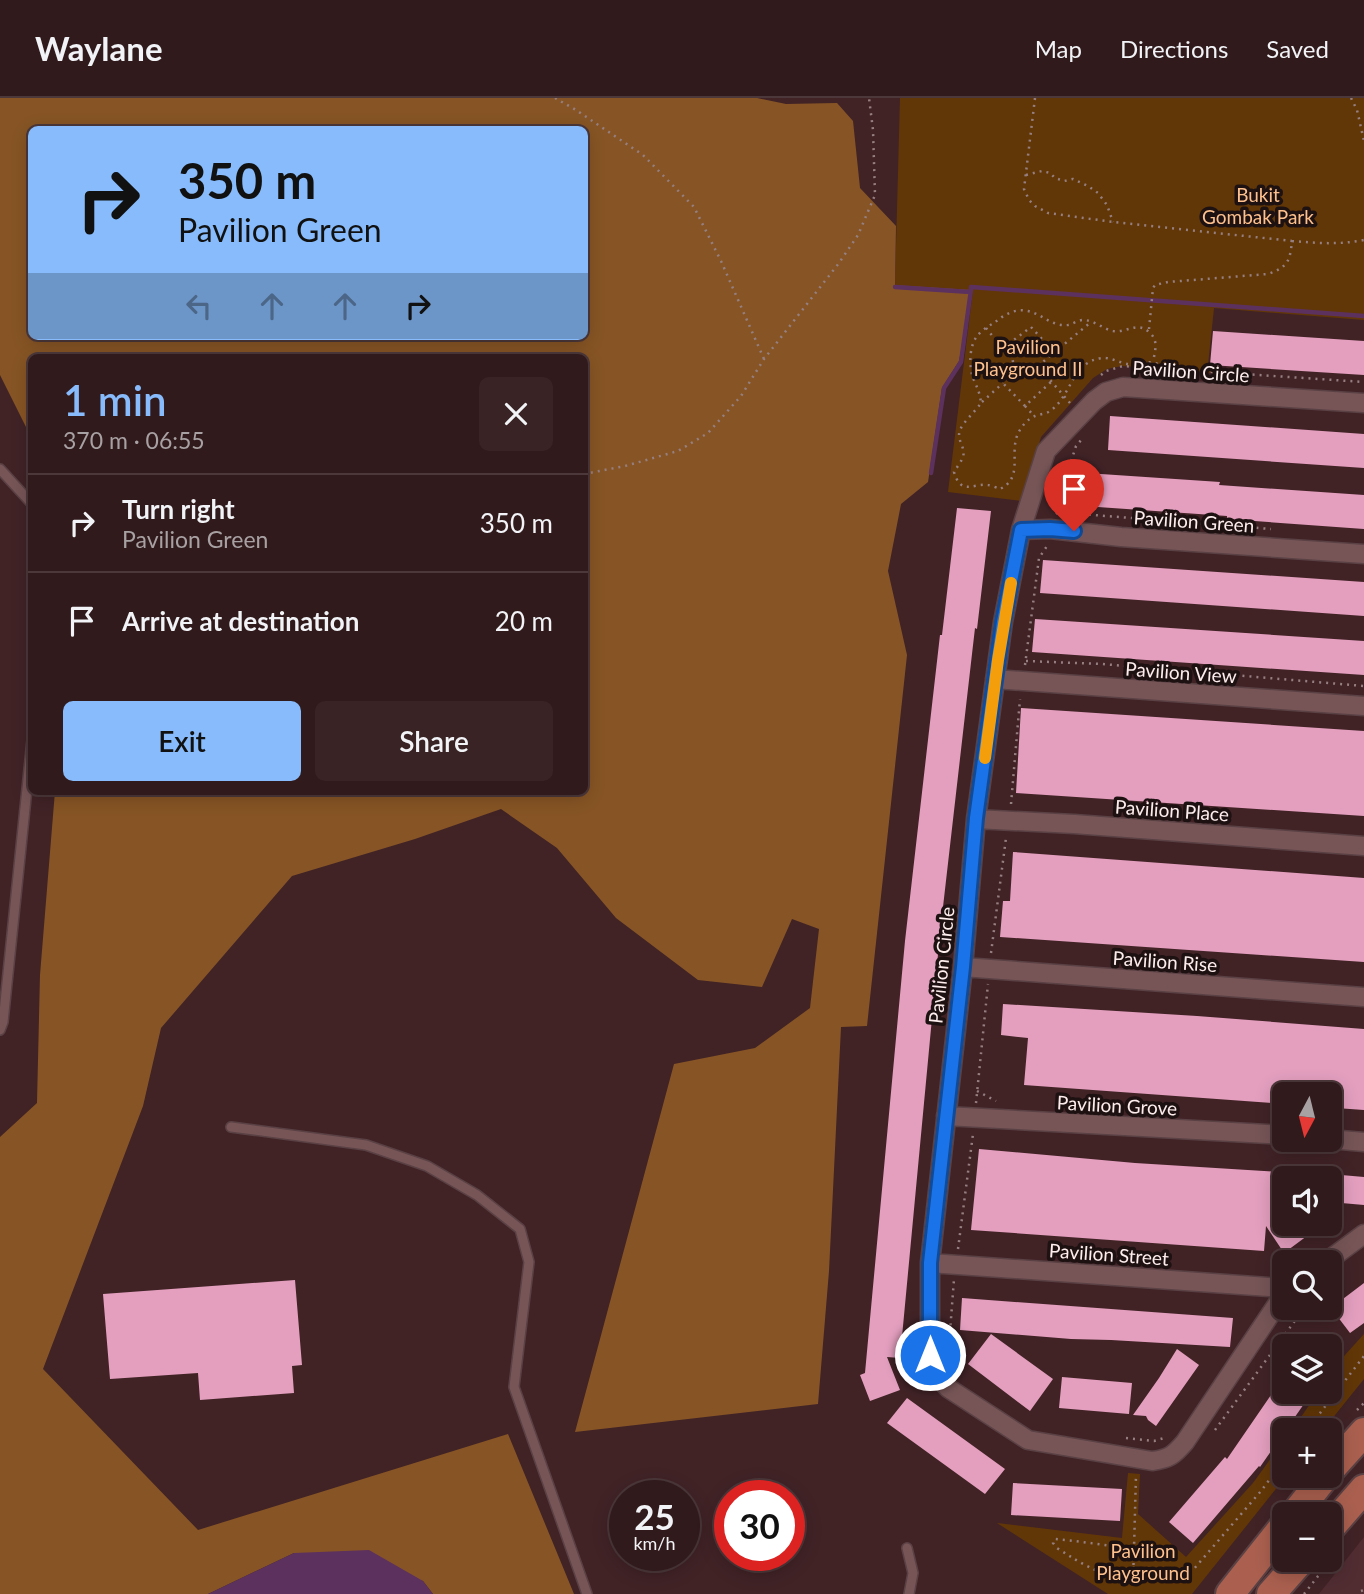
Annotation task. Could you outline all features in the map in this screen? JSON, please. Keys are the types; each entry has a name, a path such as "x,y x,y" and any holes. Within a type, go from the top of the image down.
{"main road":[{"path":"1342,1457 1364,1432"},
{"path":"1305,1502 1316,1488"},
{"path":"1342,1527 1364,1489"},
{"path":"1230,1594 1272,1542"},
{"path":"1271,1594 1290,1572"}],"street":[{"name":"Pavilion Circle","path":"1272,1312 1177,1452 1165,1460 1152,1461 1028,1440 948,1388 936,1374 930,1355 930,1263 963,967 976,818 1003,622 1021,530 1046,451 1094,401 1106,392 1123,387 1364,403"},
{"name":"Pavilion Green","path":"1021,530 1050,529 1121,537 1364,554"},
{"name":"Pavilion View","path":"995,679 1364,706"},
{"name":"Pavilion Place","path":"976,818 1364,846"},
{"name":"Pavilion Rise","path":"963,967 1364,997"},
{"name":"Pavilion Grove","path":"946,1116 1272,1134"},
{"path":"1342,1140 1364,1142"},
{"path":"1342,1250 1364,1234"},
{"name":"Pavilion Street","path":"930,1263 1272,1287"}],"lane":[{"path":"0,470 28,501"},
{"path":"0,1030 28,779"},
{"path":"231,1127 366,1144 427,1167 477,1195 520,1229 530,1262 514,1387 587,1594"},
{"path":"907,1548 913,1573 909,1594"}],"path":[{"path":"555,98 643,155 694,207 764,359"},
{"path":"588,473 625,466 678,450 708,433 741,396 764,359 858,235 875,195 869,98"},
{"path":"1035,98 1024,189 1035,206 1048,213 1326,244 1364,240"},
{"path":"1351,98 1357,110 1364,141"},
{"path":"1357,110 1364,109"},
{"path":"1025,175 1042,172 1050,173 1063,181 1079,181 1098,193 1107,205 1113,222"},
{"path":"1148,331 1155,285 1268,274 1280,270 1287,263 1292,241"},
{"path":"981,403 972,375 971,351 976,337 1007,313 1030,311 1053,323 1068,325 1081,320 1091,321 1119,331 1139,327 1148,331 1155,341 1153,362"},
{"path":"1072,405 1038,366 1091,321"},
{"path":"1003,348 1031,327 1054,352"},
{"path":"986,328 1013,361 996,376 1034,416"},
{"path":"1003,383 981,403 961,428 959,440 964,453 954,472 960,483 966,486 973,488 986,484 1000,489 1009,484 1013,474 1016,438 1034,416 1050,411 1064,396 1073,377 1088,363 1102,358 1134,365 1144,361 1153,362 1168,368"},
{"path":"1097,378 1106,371 1123,366 1364,382"},
{"path":"1025,406 1051,382"},
{"path":"1058,512 1057,505 1076,446 1084,438"},
{"path":"954,1368 950,1332 956,1264 975,1118 989,969 1009,820 1021,696 1019,688 1026,661 1039,558 1049,544 1052,517 1058,512 1272,529"},
{"path":"1026,661 1102,664 1364,686"},
{"path":"1214,1432 1296,1320"},
{"path":"1316,1418 1364,1356"},
{"path":"1117,1437 1154,1441 1167,1438"},
{"path":"1134,1549 1055,1539 1053,1543 1090,1569 1133,1580 1133,1567 1134,1549 1136,1468"},
{"path":"1133,1567 1193,1570 1272,1476"},
{"path":"1304,1594 1316,1572"}],"shaded area":[{"path":"0,98 757,98 786,104 837,103 853,121 860,188 896,226 895,285 973,290 959,361 942,388 928,482 901,504 888,571 907,655 867,1026 841,1027 829,1271 818,1404 575,1432 674,1064 755,1048 810,1008 819,929 792,919 762,987 698,980 616,918 557,848 501,809 415,839 292,876 161,1028 143,1106 43,1369 198,1530 508,1434 574,1594 433,1594 423,1581 294,1553 208,1594 0,1594 0,1137 37,1103 40,975 55,795 588,795 588,354 28,354 28,431 0,375"},
{"path":"1364,1537 1364,1594 1319,1594 1336,1572 1342,1572 1342,1565"},
{"path":"369,1550 423,1581 433,1594 208,1594 294,1553"}],"green space":[{"name":"Bukit Gombak Park","path":"900,98 1364,98 1364,320 1214,308 1208,365 1214,373 1122,366 1107,369 1093,378 1041,437 1022,501 948,492 973,290 895,285"},
{"path":"1364,1334 1364,1379 1333,1418 1300,1418 1310,1404 1342,1404 1342,1359"},
{"name":"Pavilion Playground","path":"1272,1457 1272,1488 1277,1488 1192,1594 1108,1594 997,1523 1122,1538 1128,1473 1140,1474 1138,1514 1186,1557 1253,1483"}],"building":[{"path":"1213,331 1364,341 1364,375 1210,365"},
{"path":"1110,416 1364,434 1364,468 1108,450"},
{"path":"1071,472 1364,495 1364,529 1069,505"},
{"path":"957,508 991,511 940,933 900,1358 887,1357 900,1390 870,1401 860,1375 865,1373 905,941"},
{"path":"1043,560 1364,582 1364,616 1040,593"},
{"path":"1035,619 1364,641 1364,675 1032,652"},
{"path":"1021,708 1364,731 1364,816 1016,793"},
{"path":"1013,852 1364,878 1364,962 1000,937 1003,901 1010,901"},
{"path":"1003,1004 1364,1029 1364,1110 1342,1108 1342,1082 1272,1082 1272,1103 1024,1085 1028,1038 1001,1035"},
{"path":"979,1149 1272,1172 1272,1235 1266,1226 1264,1251 971,1230"},
{"path":"1342,1175 1364,1177 1364,1205 1342,1203"},
{"path":"1273,1236 1307,1236 1288,1250 1282,1250"},
{"path":"295,1280 302,1365 292,1366 294,1393 200,1400 198,1373 110,1379 103,1294"},
{"path":"1364,1283 1364,1323 1350,1333 1340,1320 1342,1300"},
{"path":"962,1298 1233,1318 1230,1347 960,1330"},
{"path":"991,1334 1053,1379 1030,1411 968,1364"},
{"path":"1177,1349 1199,1365 1156,1426 1146,1416 1133,1415"},
{"path":"1062,1377 1132,1383 1129,1414 1059,1408"},
{"path":"1272,1393 1272,1404 1304,1404 1294,1418 1272,1418 1272,1450 1193,1543 1169,1522 1225,1457 1227,1459"},
{"path":"907,1398 1005,1469 985,1494 887,1423"},
{"path":"1013,1483 1122,1489 1120,1521 1011,1515"}],"waterway":[{"path":"895,287 970,292"},
{"path":"971,289 1364,316"},
{"path":"931,473 944,388 961,362 971,290"}],"slow traffic":[{"path":"985,758 1003,622 1011,583"}],"route":[{"path":"930,1355 930,1263 963,967 976,818 1003,622 1021,530 1074,531"}],"park label":[{"name":"Pavilion Playground II","path":"1028,357"}]}
